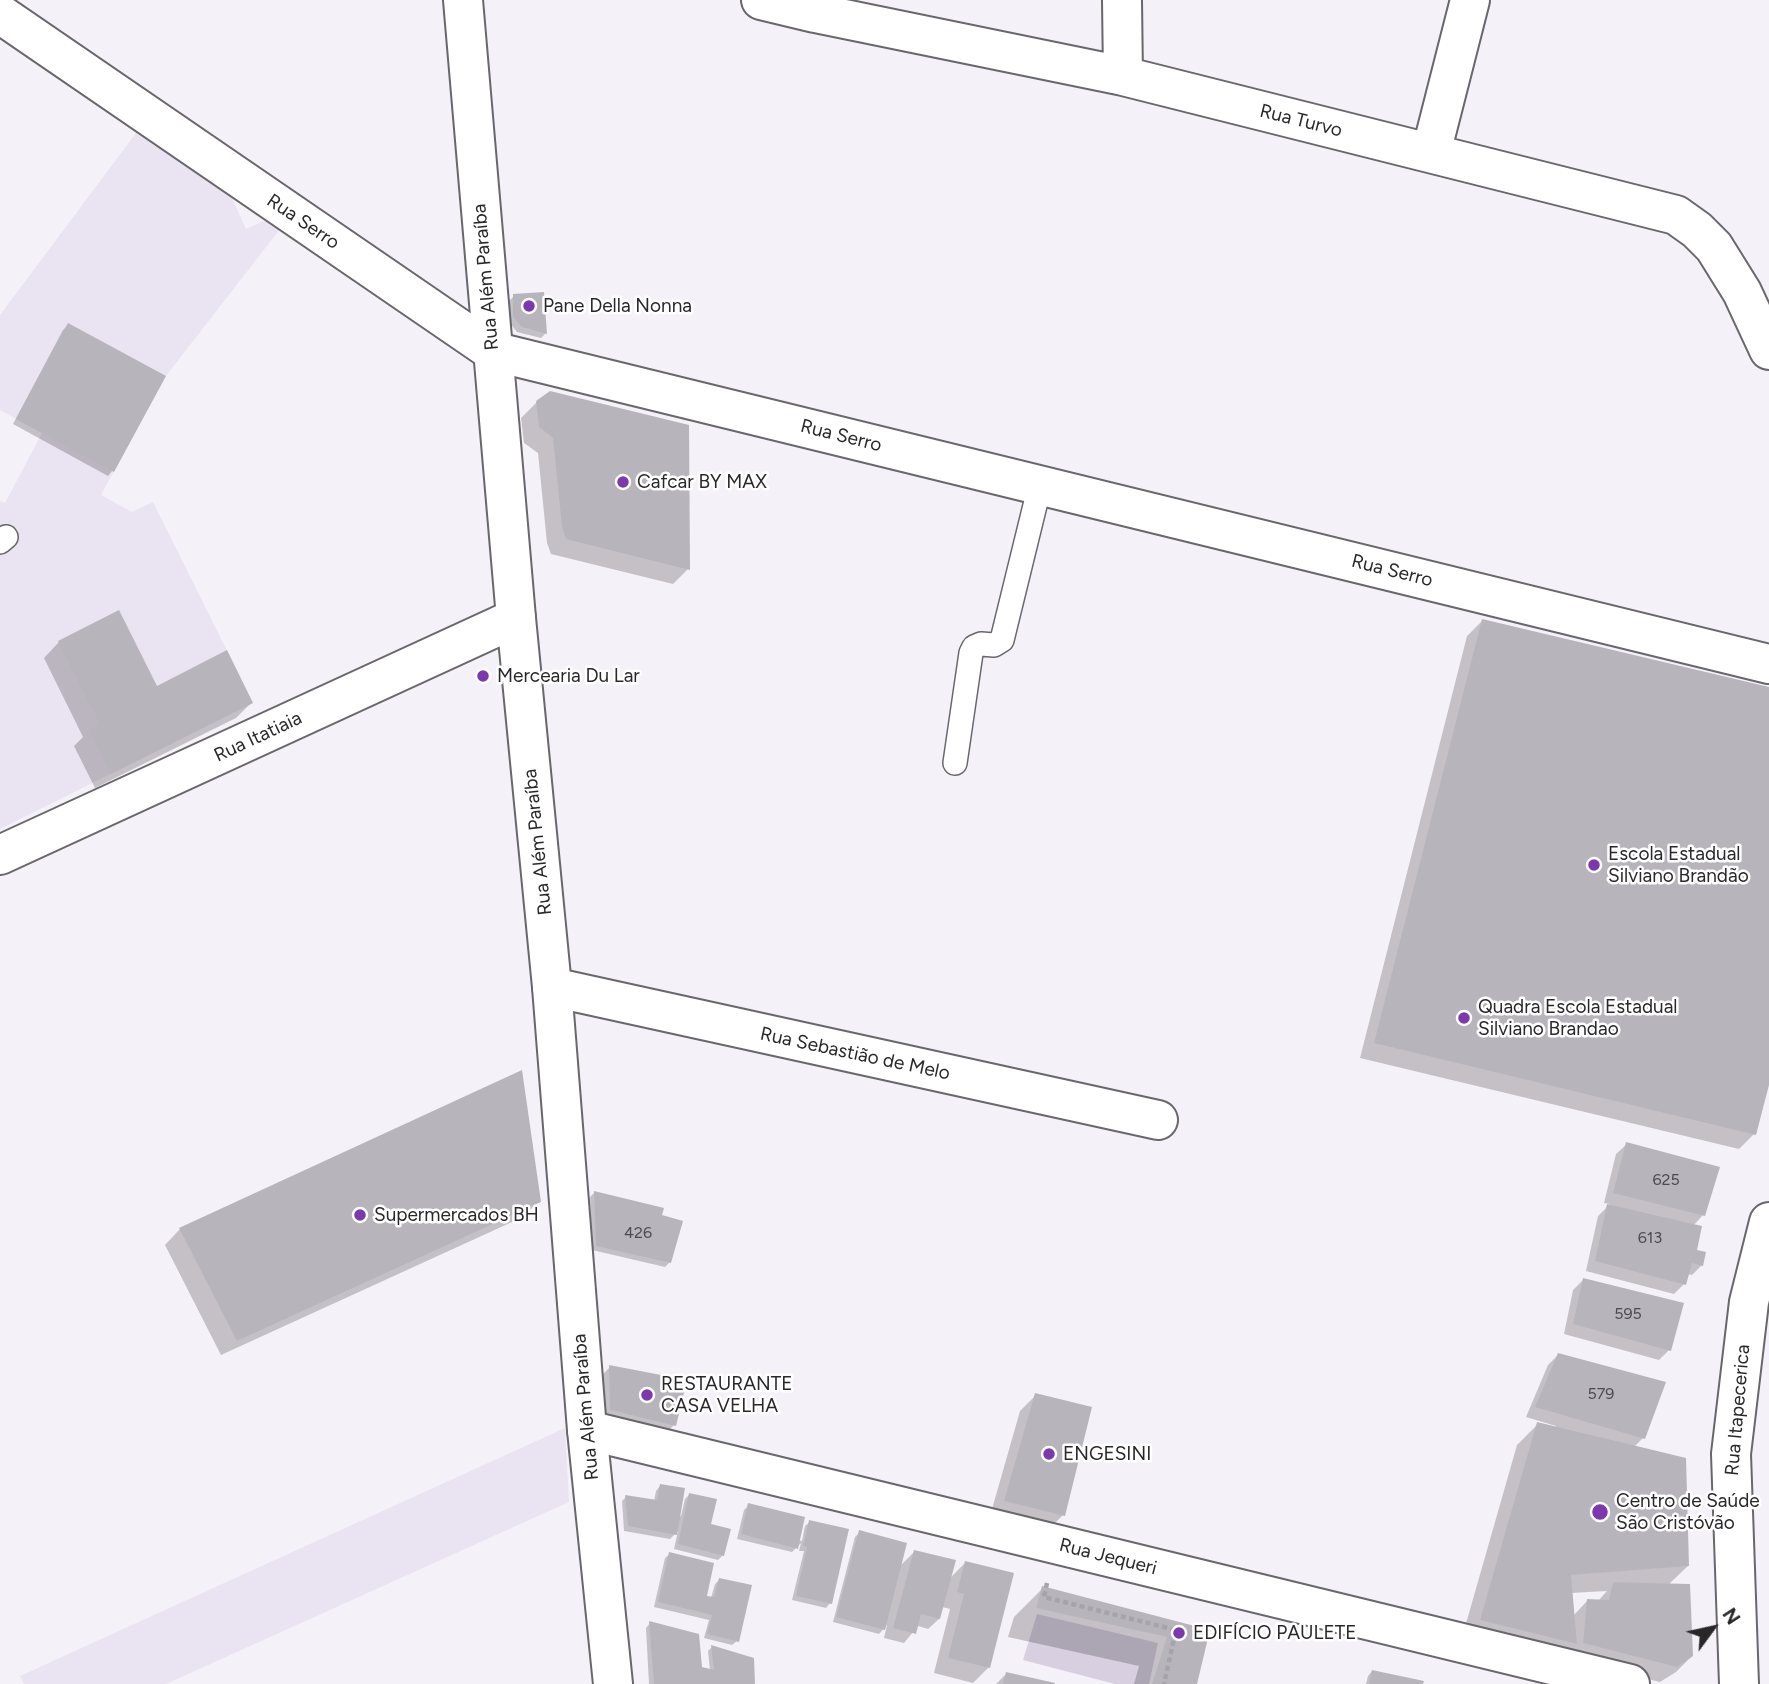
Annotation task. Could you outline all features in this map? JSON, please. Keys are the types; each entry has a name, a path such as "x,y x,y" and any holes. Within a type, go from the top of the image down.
{"street":[{"name":"Rua Além Paraíba","path":"463,0 516,618 552,988 587,1430 613,1684"},
{"name":"Rua Turvo","path":"761,0 815,7 1123,76 1676,215 1714,247 1742,292 1769,350"},
{"path":"1122,0 1123,76"},
{"path":"1432,153 1470,0"},
{"name":"Rua Serro","path":"0,14 492,351 1769,664"},
{"name":"Rua Itatiaia","path":"0,855 516,618"},
{"name":"Rua Sebastião de Melo","path":"552,988 1158,1120"},
{"name":"Rua Itapecerica","path":"1739,1684 1731,1454 1759,1306 1769,1222"},
{"name":"Rua Jequeri","path":"587,1430 1630,1684"}],"lane":[{"path":"955,762 971,653 974,647 981,644 994,645 1002,640 1040,485"}],"path":[{"path":"1056,1545 1044,1597 1175,1630 1164,1684"}],"shaded area":[{"path":"136,133 231,196 246,229 266,220 280,229 166,376 101,495 132,512 153,502 253,703 0,829 0,501 5,503 42,433 0,410 0,315"},
{"path":"565,1428 569,1502 166,1684 24,1684 20,1676"},
{"path":"1037,1614 1158,1643 1149,1684 1115,1684 1023,1660"}],"building":[{"name":"Pane Della Nonna","path":"544,292 547,334 522,327 513,317 513,294"},
{"path":"68,323 166,376 114,472 16,419"},
{"name":"Cafcar BY MAX","path":"550,391 689,425 690,570 566,539 562,527 553,438 539,427 536,401"},
{"path":"119,610 157,686 227,650 253,703 111,774 89,730 100,724 58,641"},
{"name":"Escola Estadual Silviano Brandão","path":"1482,619 1769,687 1769,1085 1756,1135 1374,1043"},
{"name":"Supermercados BH","path":"522,1070 541,1202 237,1341 179,1228"},
{"path":"1626,1142 1720,1167 1705,1216 1613,1193"},
{"path":"594,1191 664,1208 662,1215 683,1221 671,1263 596,1246"},
{"path":"1607,1204 1702,1226 1697,1250 1706,1252 1703,1266 1692,1263 1686,1285 1595,1261"},
{"path":"1583,1278 1684,1303 1671,1351 1573,1324"},
{"path":"1558,1353 1666,1382 1645,1439 1535,1407"},
{"name":"RESTAURANTE CASA VELHA","path":"609,1365 687,1380 676,1426 610,1410"},
{"name":"ENGESINI","path":"1035,1393 1092,1407 1065,1516 1004,1501"},
{"name":"Centro de Saúde São Cristóvão","path":"1537,1422 1686,1458 1689,1566 1571,1575 1577,1644 1480,1620"},
{"path":"660,1484 685,1488 677,1535 628,1526 625,1495 657,1500"},
{"path":"689,1493 717,1499 711,1524 731,1529 724,1556 678,1544"},
{"path":"748,1503 805,1517 798,1549 741,1534"},
{"path":"809,1520 849,1529 832,1604 796,1596 807,1547 803,1546"},
{"path":"859,1530 907,1543 885,1630 836,1617"},
{"path":"914,1550 956,1560 940,1619 921,1614 916,1634 893,1628"},
{"path":"669,1552 714,1563 707,1596 714,1597 719,1578 752,1585 739,1642 707,1634 712,1615 658,1602"},
{"path":"965,1561 1014,1573 990,1668 948,1658 964,1594 957,1592"},
{"path":"1613,1582 1690,1584 1693,1656 1677,1667 1583,1643 1587,1599 1609,1600"},
{"name":"EDIFÍCIO PAULETE","path":"1042,1586 1210,1630 1197,1684 1152,1684 1167,1637 1036,1608"},
{"path":"649,1621 699,1634 702,1667 714,1670 711,1645 754,1658 755,1684 654,1684"},
{"path":"1372,1670 1424,1681 1423,1684 1369,1684"},
{"path":"1006,1672 1055,1683 1055,1684 1003,1684"}],"place":[{"name":"Pane Della Nonna","path":"529,306"},
{"name":"Cafcar BY MAX","path":"623,482"},
{"name":"Mercearia Du Lar","path":"483,676"},
{"name":"Escola Estadual Silviano Brandão","path":"1594,865"},
{"name":"Quadra Escola Estadual Silviano Brandao","path":"1464,1018"},
{"name":"Supermercados BH","path":"360,1215"},
{"name":"RESTAURANTE CASA VELHA","path":"647,1395"},
{"name":"ENGESINI","path":"1049,1454"},
{"name":"Centro de Saúde São Cristóvão","path":"1600,1512"},
{"name":"EDIFÍCIO PAULETE","path":"1179,1633"}]}
